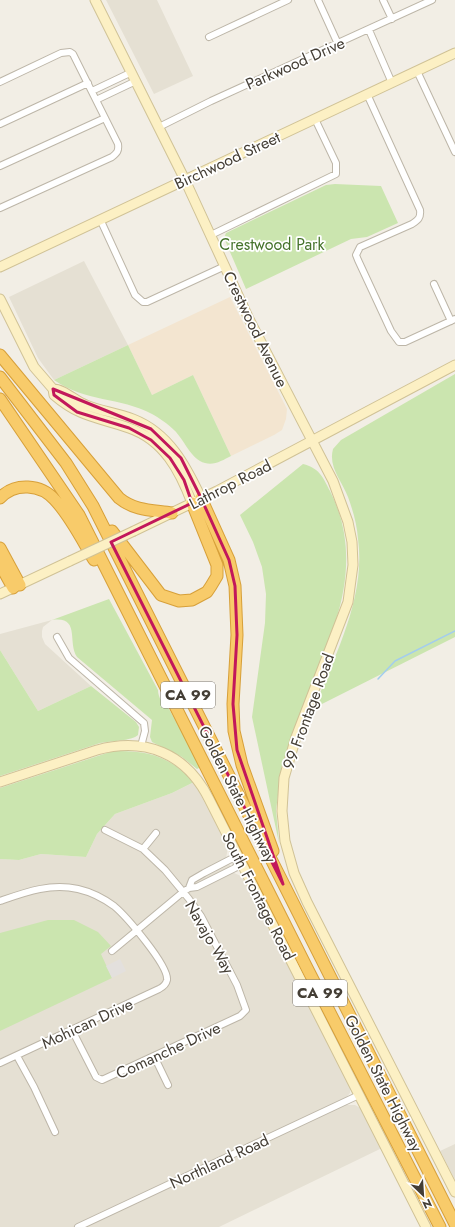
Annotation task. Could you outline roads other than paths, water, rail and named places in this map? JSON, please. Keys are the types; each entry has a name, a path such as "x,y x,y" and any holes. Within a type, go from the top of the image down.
{"highway":[{"path":"0,355 119,498 128,505 138,509 172,513"},
{"name":"Golden State Highway","path":"0,377 66,463 93,506 455,1224"},
{"name":"Golden State Highway","path":"0,399 80,515 202,759 440,1227"},
{"path":"0,498 12,490 23,486 41,490 58,504 98,565 202,759"},
{"path":"93,506 158,592 171,600 185,602 196,599 207,592 217,576 217,564 197,501"},
{"path":"197,501 229,560 236,586 237,635 233,704 234,731 237,750 272,846 283,884"},
{"path":"0,548 16,586"},
{"path":"0,564 16,586"}],"street":[{"name":"Crestwood Avenue","path":"95,0 185,180 249,319 312,441"},
{"path":"209,37 288,0"},
{"path":"318,0 338,44"},
{"path":"383,0 392,19"},
{"name":"Parkwood Drive","path":"159,127 211,101 432,0"},
{"path":"368,30 392,83"},
{"path":"0,82 61,53 70,52 75,57 118,144 119,149 117,153 107,159 0,208"},
{"name":"Birchwood Street","path":"0,267 455,53"},
{"path":"418,71 455,152"},
{"path":"92,91 132,72"},
{"path":"96,100 136,80"},
{"path":"0,124 88,83"},
{"path":"367,94 420,210 420,217 417,221 360,247 356,255 391,331 399,342 405,342 453,320 434,284"},
{"path":"0,166 105,118"},
{"path":"211,235 334,176 337,169 336,163 315,119"},
{"path":"100,219 135,295 142,302 147,302 225,266"},
{"path":"0,299 34,367 53,389 59,389 87,405 131,418 151,429 181,458 197,501"},
{"name":"Lathrop Road","path":"0,594 197,501 455,365"},
{"name":"99 Frontage Road","path":"312,441 338,492 348,522 352,542 352,583 342,620 288,759 282,796 285,841 294,873 307,902 455,1192"},
{"path":"57,637 69,658 144,723 145,732 141,746"},
{"name":"South Frontage Road","path":"0,782 112,746 141,746 155,749 179,761 194,774 205,789 426,1227"},
{"name":"Navajo Way","path":"105,830 143,849 186,890 237,985 246,1010"},
{"path":"143,849 156,833"},
{"path":"112,951 186,890 197,887 235,868 241,860"},
{"path":"0,901 31,890 51,887 78,889 113,905 137,931"},
{"name":"Mohican Drive","path":"0,1063 159,989 166,984 167,977 154,953 137,931"},
{"name":"Comanche Drive","path":"72,1030 96,1077 102,1080 240,1016 246,1010"},
{"path":"17,1056 34,1087 54,1132"},
{"path":"154,1056 168,1085"},
{"name":"Northland Road","path":"78,1227 359,1095"}],"waterway":[{"path":"378,679 395,661 455,631"}],"park label":[{"name":"Crestwood Park","path":"272,244"}]}
